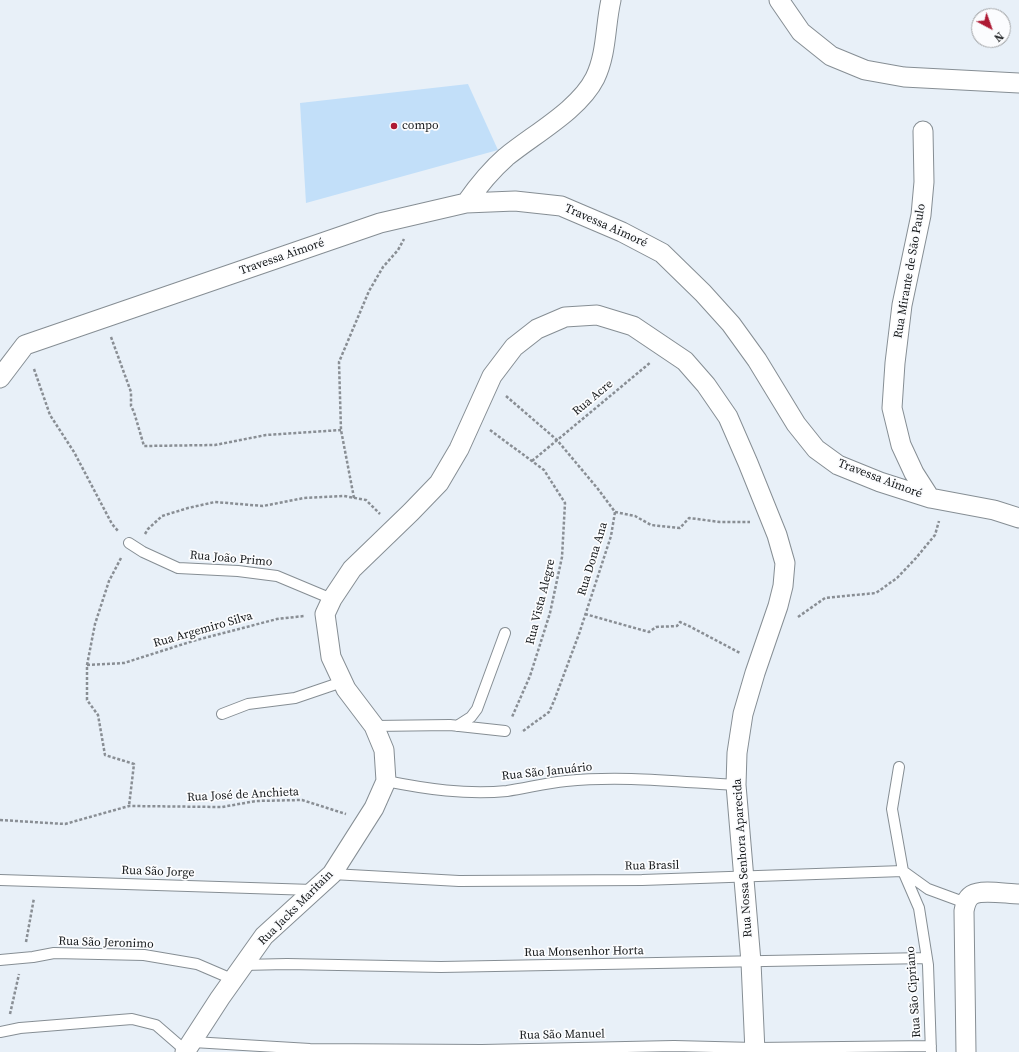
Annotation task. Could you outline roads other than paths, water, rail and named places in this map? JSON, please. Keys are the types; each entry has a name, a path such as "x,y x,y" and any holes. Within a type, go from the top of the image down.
{"street":[{"path":"466,203 481,182 506,157 560,117 584,94 595,77 604,49 611,0"},
{"path":"779,0 802,32 832,56 865,70 904,77 1019,83"},
{"name":"Rua Mirante de Sāo Paulo","path":"923,131 924,182 921,215 902,305 895,363 892,408 901,445 914,473 937,500"},
{"name":"Travessa Aimoré","path":"0,352 25,345 380,223 466,203 515,201 561,206 622,232 662,253 731,324 757,360 796,424 816,449 838,465 880,482 937,500 994,510 1019,518"},
{"name":"Rua Nossa Senhora Aparecida","path":"329,606 352,569 438,483 459,448 492,376 514,346 537,329 565,317 597,315 633,326 685,361 706,385 728,417 772,522 785,563 782,593 758,663 743,714 737,753 736,785 751,962 755,1050"},
{"path":"0,378 25,345"},
{"path":"329,606 330,657 346,689 374,726 384,750 386,780"},
{"name":"Rua Jacks Maritain","path":"188,1048 237,972 264,936 332,874 374,808 386,780"},
{"path":"966,1052 965,907 971,896 979,893 1019,894"}],"lane":[{"name":"Rua João Primo","path":"129,543 138,549 178,568 238,571 277,576 329,606"},
{"path":"457,726 471,717 477,709 506,633"},
{"path":"222,714 248,704 295,698 342,682"},
{"path":"374,726 457,726 505,731"},
{"name":"Rua São Cipriano","path":"899,767 892,809 903,871 919,908 927,958 931,1049"},
{"name":"Rua São Januário","path":"386,780 426,789 471,792 506,791 566,781 618,779 736,785"},
{"path":"903,871 928,889 965,907"},
{"name":"Rua Brasil","path":"332,874 459,881 642,880 903,871"},
{"name":"Rua São Jorge","path":"0,880 315,890"},
{"name":"Rua São Jeronimo","path":"0,960 33,957 54,953 144,955 237,972"},
{"name":"Rua Monsenhor Horta","path":"237,972 287,964 441,968 927,958"},
{"path":"0,1032 20,1028 132,1019 156,1026 188,1048"},
{"name":"Rua São Manuel","path":"188,1048 430,1051 674,1046 755,1050 931,1049"}],"place":[{"name":"compo","path":"394,126"}]}
